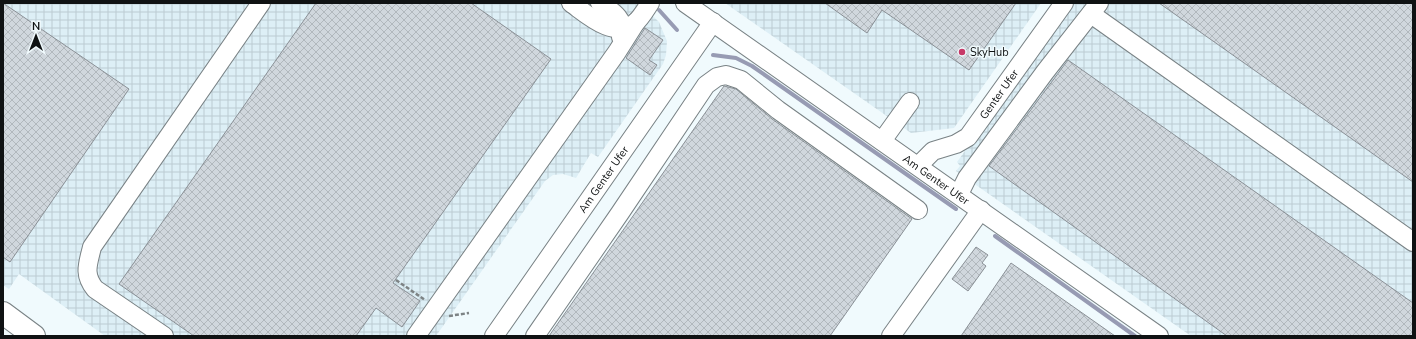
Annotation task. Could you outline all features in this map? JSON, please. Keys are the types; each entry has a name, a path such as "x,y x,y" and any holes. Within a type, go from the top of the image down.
{"main road":[{"path":"3,313 34,336"}],"street":[{"path":"164,336 95,289 89,282 87,275 92,247 261,3"},
{"path":"570,3 599,23 608,27 629,25"},
{"path":"600,3 629,25"},
{"path":"416,336 617,52 629,25 650,3"},
{"name":"Am Genter Ufer","path":"685,3 959,194 1159,336"},
{"name":"Genter Ufer","path":"918,166 933,151 956,144 968,137 1064,3"},
{"path":"959,194 967,178 1045,72 1095,9 1413,242"},
{"name":"Am Genter Ufer","path":"494,336 713,22"},
{"path":"535,336 706,85 716,77 726,74 741,80 778,110 918,210"},
{"path":"882,140 910,102"},
{"path":"891,336 981,210"}],"shaded area":[{"path":"3,3 635,3 650,13 659,22 667,41 666,55 663,64 598,157 591,153 576,178 563,174 553,175 545,181 436,336 105,336 19,274 9,289 3,285"},
{"path":"725,3 1041,3 954,128 911,133"},
{"path":"1070,3 1413,3 1413,336 1191,336 956,171 960,166 957,162"}],"building":[{"path":"3,3 129,89 10,262 3,257"},
{"path":"316,3 471,3 551,59 393,283 420,301 402,327 376,308 356,336 194,336 119,284"},
{"name":"SkyHub","path":"825,3 1016,3 969,70 882,10 867,33"},
{"path":"1159,3 1413,3 1413,182"},
{"path":"645,28 663,40 649,60 657,65 650,75 626,58"},
{"path":"1068,60 1413,303 1413,336 1227,336 989,166"},
{"path":"724,86 736,89 772,119 912,219 830,336 549,336"},
{"path":"976,247 988,255 982,263 986,266 968,291 952,279"},
{"path":"1011,263 1115,336 961,336"}],"waterway":[{"path":"659,10 677,30"},
{"path":"713,55 736,58 752,66 956,209"},
{"path":"995,236 1135,336"}],"place":[{"name":"SkyHub","path":"962,52"}]}
